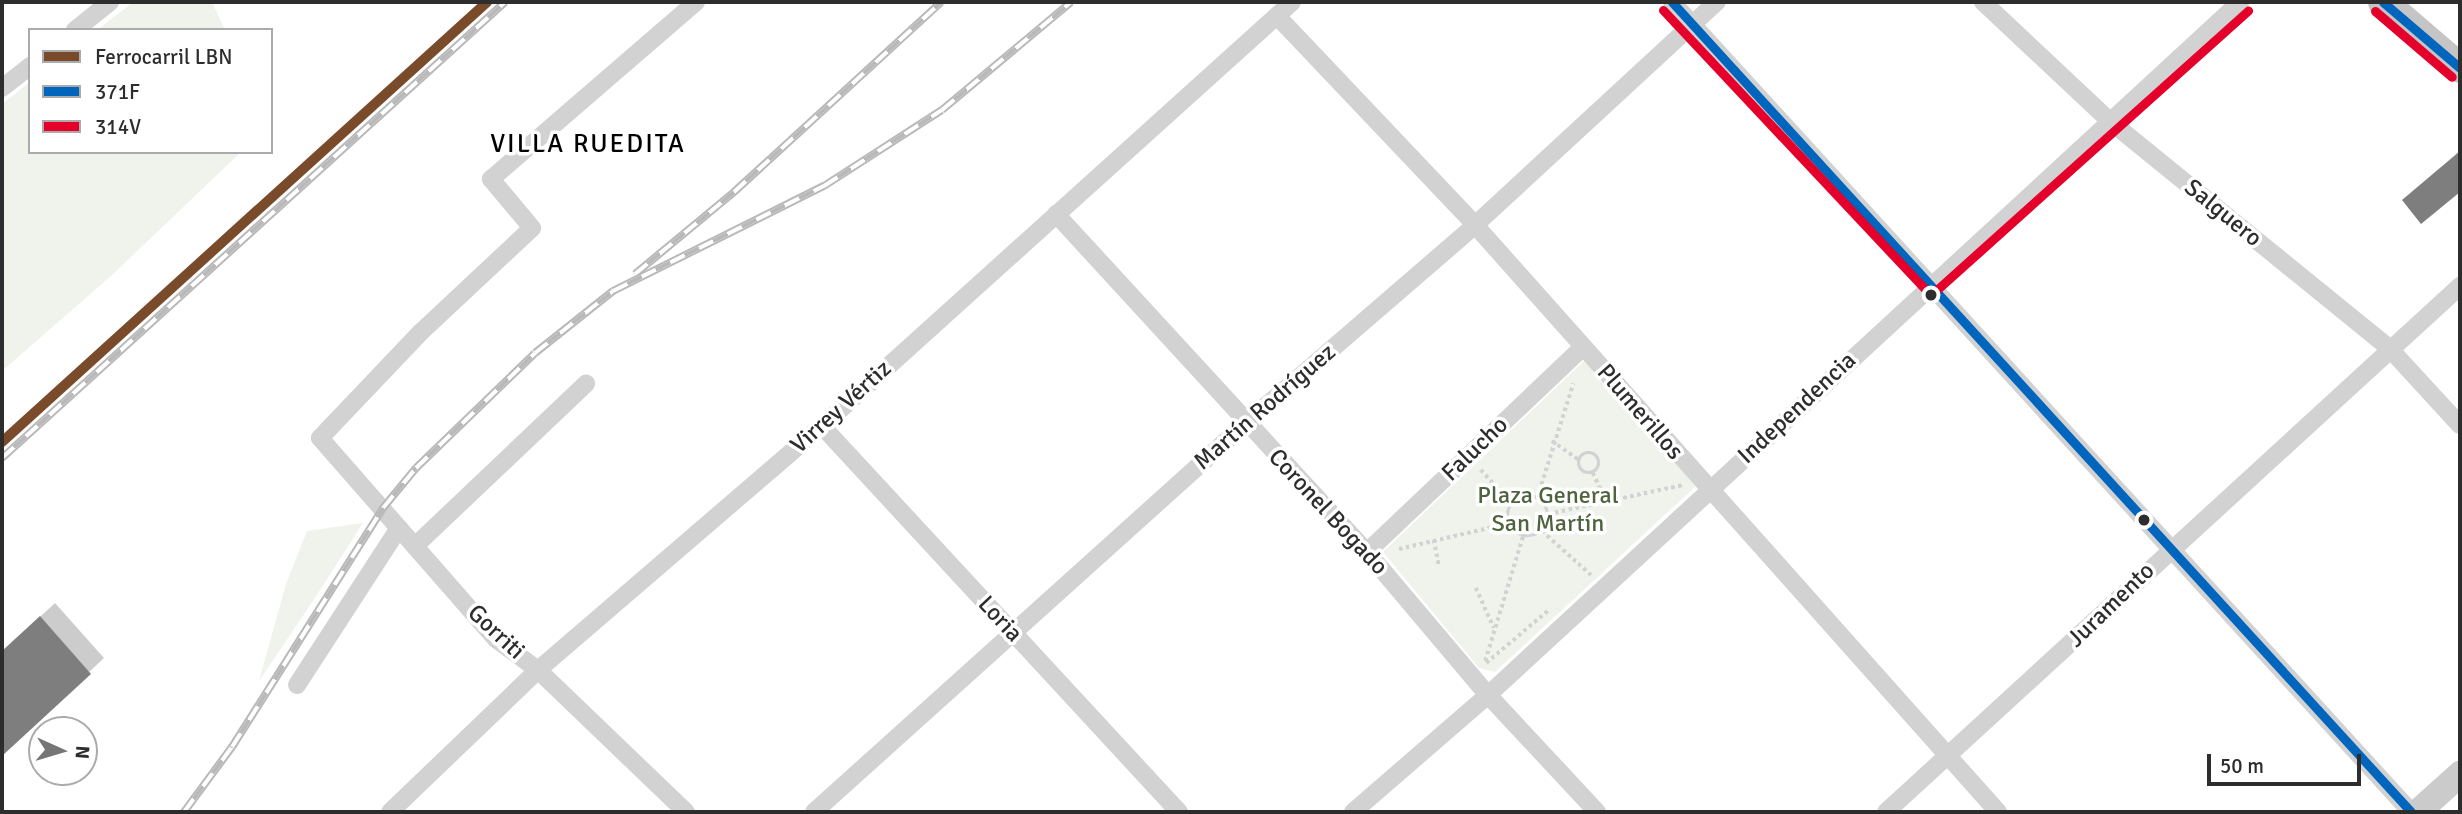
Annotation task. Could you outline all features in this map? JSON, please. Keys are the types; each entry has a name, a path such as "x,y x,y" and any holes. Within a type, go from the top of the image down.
{"main road":[{"path":"2383,2 2460,68"}],"street":[{"path":"78,28 110,2"},
{"name":"Gorriti","path":"687,812 538,670 496,639 320,438 421,332 532,228 491,180 696,2"},
{"name":"Virrey Vértiz","path":"390,812 538,670 821,426 1292,2"},
{"path":"1672,2 1932,283 2411,812"},
{"name":"Martín Rodríguez","path":"814,812 1246,423 1475,225 1717,2"},
{"name":"Salguero","path":"1983,2 2111,122 2390,349 2460,425"},
{"name":"Independencia","path":"1353,812 1488,695 2240,2"},
{"name":"Plumerillos","path":"1277,16 1475,225 1708,490 1998,812"},
{"path":"2,88 28,68"},
{"name":"Coronel Bogado","path":"1056,214 1367,552 1488,695 1597,812"},
{"name":"Juramento","path":"1886,812 2170,548 2460,286"},
{"name":"Falucho","path":"1367,552 1583,347"},
{"path":"415,546 586,384"},
{"name":"Loria","path":"821,426 1179,812"},
{"path":"298,685 399,528"},
{"path":"2418,812 2460,775"}],"path":[{"path":"1548,514 1537,498 1552,441 1575,380"},
{"path":"1552,441 1580,460"},
{"path":"1580,460 1587,454 1596,456 1599,466 1593,472"},
{"path":"1580,460 1581,470 1593,472"},
{"path":"1477,466 1513,504"},
{"path":"1593,472 1606,501"},
{"path":"1548,514 1690,484"},
{"path":"1510,523 1513,504 1523,497 1537,498"},
{"path":"1542,531 1548,514"},
{"path":"1510,523 1523,536"},
{"path":"1391,551 1510,523"},
{"path":"1523,536 1542,531"},
{"path":"1542,531 1591,575"},
{"path":"1472,676 1483,665 1523,536"},
{"path":"1434,540 1439,565"},
{"path":"1476,588 1495,629"}],"green space":[{"path":"133,2 212,2 224,28 100,28"},
{"path":"28,84 28,154 239,154 111,276 2,371 2,104"},
{"name":"Plaza General San Martín","path":"1585,360 1696,486 1495,672 1479,668 1383,552"},
{"path":"363,523 259,681 286,584 307,531"}],"building":[{"path":"2460,151 2460,192 2421,224 2402,200"},
{"path":"40,616 91,674 45,716 28,716 28,732 2,756 2,651"}],"railway":[{"path":"2,458 505,2"},
{"path":"635,274 734,192 941,2"},
{"path":"184,812 232,747 383,508 416,468 535,353 613,291 824,186 942,110 1071,2"}],"rail line":[{"name":"LBN","path":"2,442 487,2"}],"transit line":[{"name":"371F","path":"1672,2 2411,812"},
{"name":"371F","path":"2383,2 2460,68"},
{"name":"314V","path":"1663,10 1931,295 2248,11"},
{"name":"314V","path":"2375,11 2452,77"}],"district":[{"name":"VILLA RUEDITA","path":"588,145"}]}
